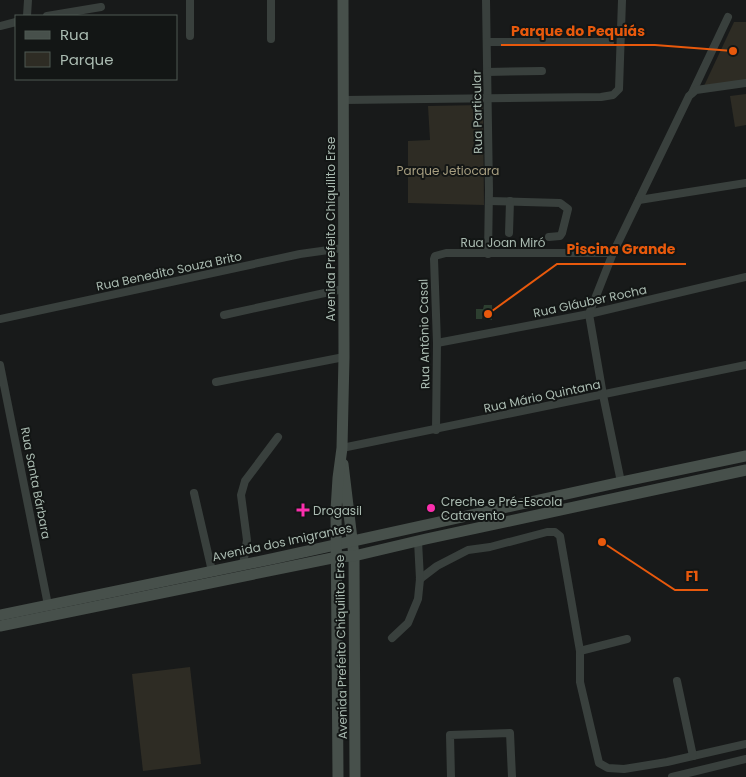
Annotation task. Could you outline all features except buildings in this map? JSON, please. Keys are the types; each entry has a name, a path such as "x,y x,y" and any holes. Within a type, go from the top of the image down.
{"main road":[{"name":"Avenida Prefeito Chiquilito Erse","path":"338,777 336,544 337,492 342,453 344,357 343,0"},
{"name":"Avenida Prefeito Chiquilito Erse","path":"342,453 354,556 355,777"},
{"name":"Avenida dos Imigrantes","path":"0,626 214,576 243,565 746,456"},
{"name":"Avenida dos Imigrantes","path":"0,615 214,576 354,556 746,470"},
{"path":"567,494 570,508"}],"street":[{"path":"27,15 28,0"},
{"path":"190,0 190,36"},
{"path":"271,0 271,39"},
{"name":"Rua Particular","path":"486,0 488,254"},
{"path":"344,100 588,97 613,95 619,89 622,0"},
{"path":"53,15 101,7"},
{"path":"622,482 603,395 589,314 613,253 728,17"},
{"path":"1,26 15,22"},
{"path":"487,42 610,42"},
{"path":"488,72 542,71"},
{"path":"692,93 704,89 746,83"},
{"path":"639,200 746,183"},
{"path":"489,201 560,203 564,205 568,209 562,233 560,236 549,237"},
{"path":"509,233 510,201"},
{"name":"Rua Benedito Souza Brito","path":"0,319 300,254 343,248"},
{"name":"Rua Joan Miró","path":"454,253 613,253"},
{"name":"Rua Antônio Casal","path":"436,430 437,343 434,260 437,254 454,253"},
{"name":"Rua Gláuber Rocha","path":"437,343 589,314 746,277"},
{"path":"224,315 343,289"},
{"path":"216,382 344,357"},
{"name":"Rua Santa Bárbara","path":"0,365 48,605"},
{"name":"Rua Mário Quintana","path":"342,453 436,430 746,365"},
{"path":"243,565 247,540 241,495 245,481 278,437"},
{"path":"194,493 214,576"},
{"path":"420,579 437,566 468,550 547,532 555,532 560,536 580,651 580,682 599,763 608,768 624,769 746,744"},
{"path":"392,638 408,623 418,599 420,579 418,541"},
{"path":"580,651 627,639"},
{"path":"677,681 693,756"},
{"path":"451,777 450,735 510,733 512,777"},
{"path":"672,777 746,759"}],"green space":[{"path":"734,22 746,22 746,80 704,86"},
{"path":"746,94 746,125 735,127 730,96"},
{"name":"Parque Jetiocara","path":"483,105 484,205 408,203 408,141 430,140 428,106"},
{"path":"190,667 201,764 143,771 132,674"}],"shaded area":[{"path":"484,305 492,305 492,320 484,319 483,315 482,319 476,319 476,309 483,309"}],"place":[{"name":"Parque do Pequiás","path":"733,51"},
{"name":"Piscina Grande","path":"488,314"},
{"name":"Creche e Pré-Escola Catavento","path":"431,508"},
{"name":"Drogasil","path":"303,510"},
{"name":"F1","path":"602,542"}]}
